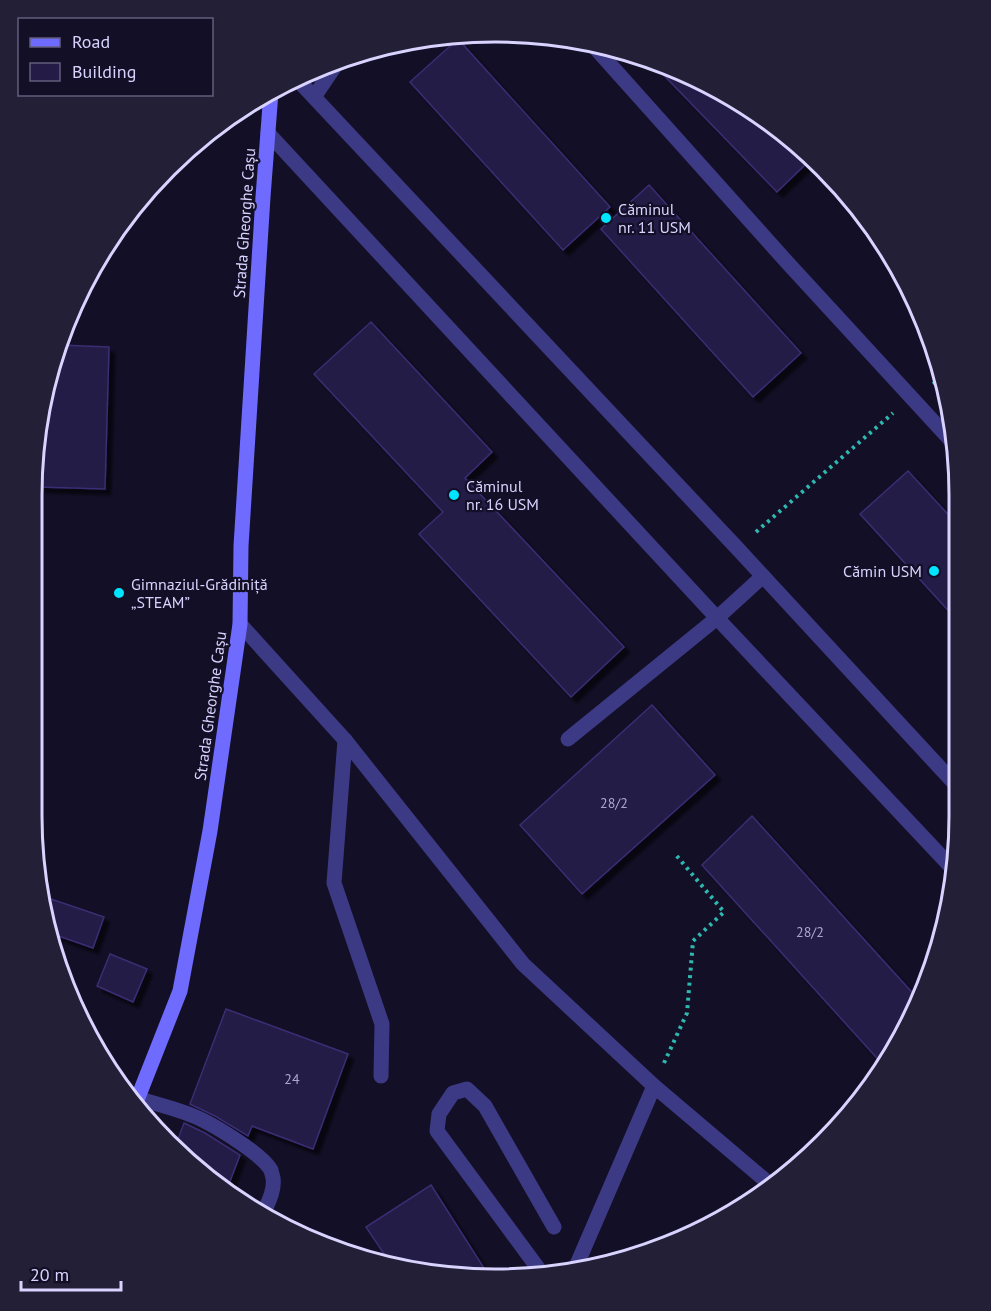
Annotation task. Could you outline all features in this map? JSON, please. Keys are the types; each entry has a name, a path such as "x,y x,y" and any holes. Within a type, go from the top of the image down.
{"street":[{"name":"Strada Gheorghe Cașu","path":"139,1095 180,991 210,831 240,624 241,546 270,102"}],"lane":[{"path":"601,55 945,434"},
{"path":"314,97 330,74"},
{"path":"303,85 949,776"},
{"path":"268,133 717,618 946,861"},
{"path":"568,739 717,618 763,576"},
{"path":"240,624 345,740 523,964 654,1086 765,1180"},
{"path":"345,740 333,883 382,1024 381,1076"},
{"path":"577,1261 654,1086"},
{"path":"537,1267 437,1131 439,1114 453,1093 467,1089 485,1106 554,1227"},
{"path":"143,1101 193,1115 238,1141 262,1161 271,1170 274,1180 266,1206"}],"path":[{"path":"737,548 911,398 935,382"},
{"path":"654,1086 687,1012 693,941 724,912 676,855"}],"building":[{"path":"462,43 610,207 563,250 410,82 452,44"},
{"path":"663,75 696,89 747,118 805,165 777,192"},
{"path":"649,185 801,353 753,397 601,229"},
{"name":"Căminul nr. 16 USM","path":"371,322 492,452 465,478 624,647 571,697 419,534 443,512 314,374"},
{"path":"68,345 109,347 105,489 42,487 46,436 51,407 57,378"},
{"name":"Cămin USM","path":"908,471 949,515 949,611 860,514"},
{"path":"652,705 715,775 582,894 520,825"},
{"path":"752,816 912,993 878,1059 702,865"},
{"path":"50,899 104,917 93,948 58,936"},
{"path":"110,954 147,969 133,1002 97,986"},
{"path":"226,1009 348,1054 313,1149 252,1126 248,1136 190,1104"},
{"path":"184,1123 240,1155 229,1183 196,1156 178,1139"},
{"path":"431,1185 484,1269 436,1265 385,1255 366,1227"}],"place":[{"name":"Căminul nr. 11 USM","path":"606,218"},
{"name":"Căminul nr. 16 USM","path":"454,495"},
{"name":"Cămin USM","path":"934,571"},
{"name":"Gimnaziul-Grădiniță „STEAM”","path":"119,593"}]}
